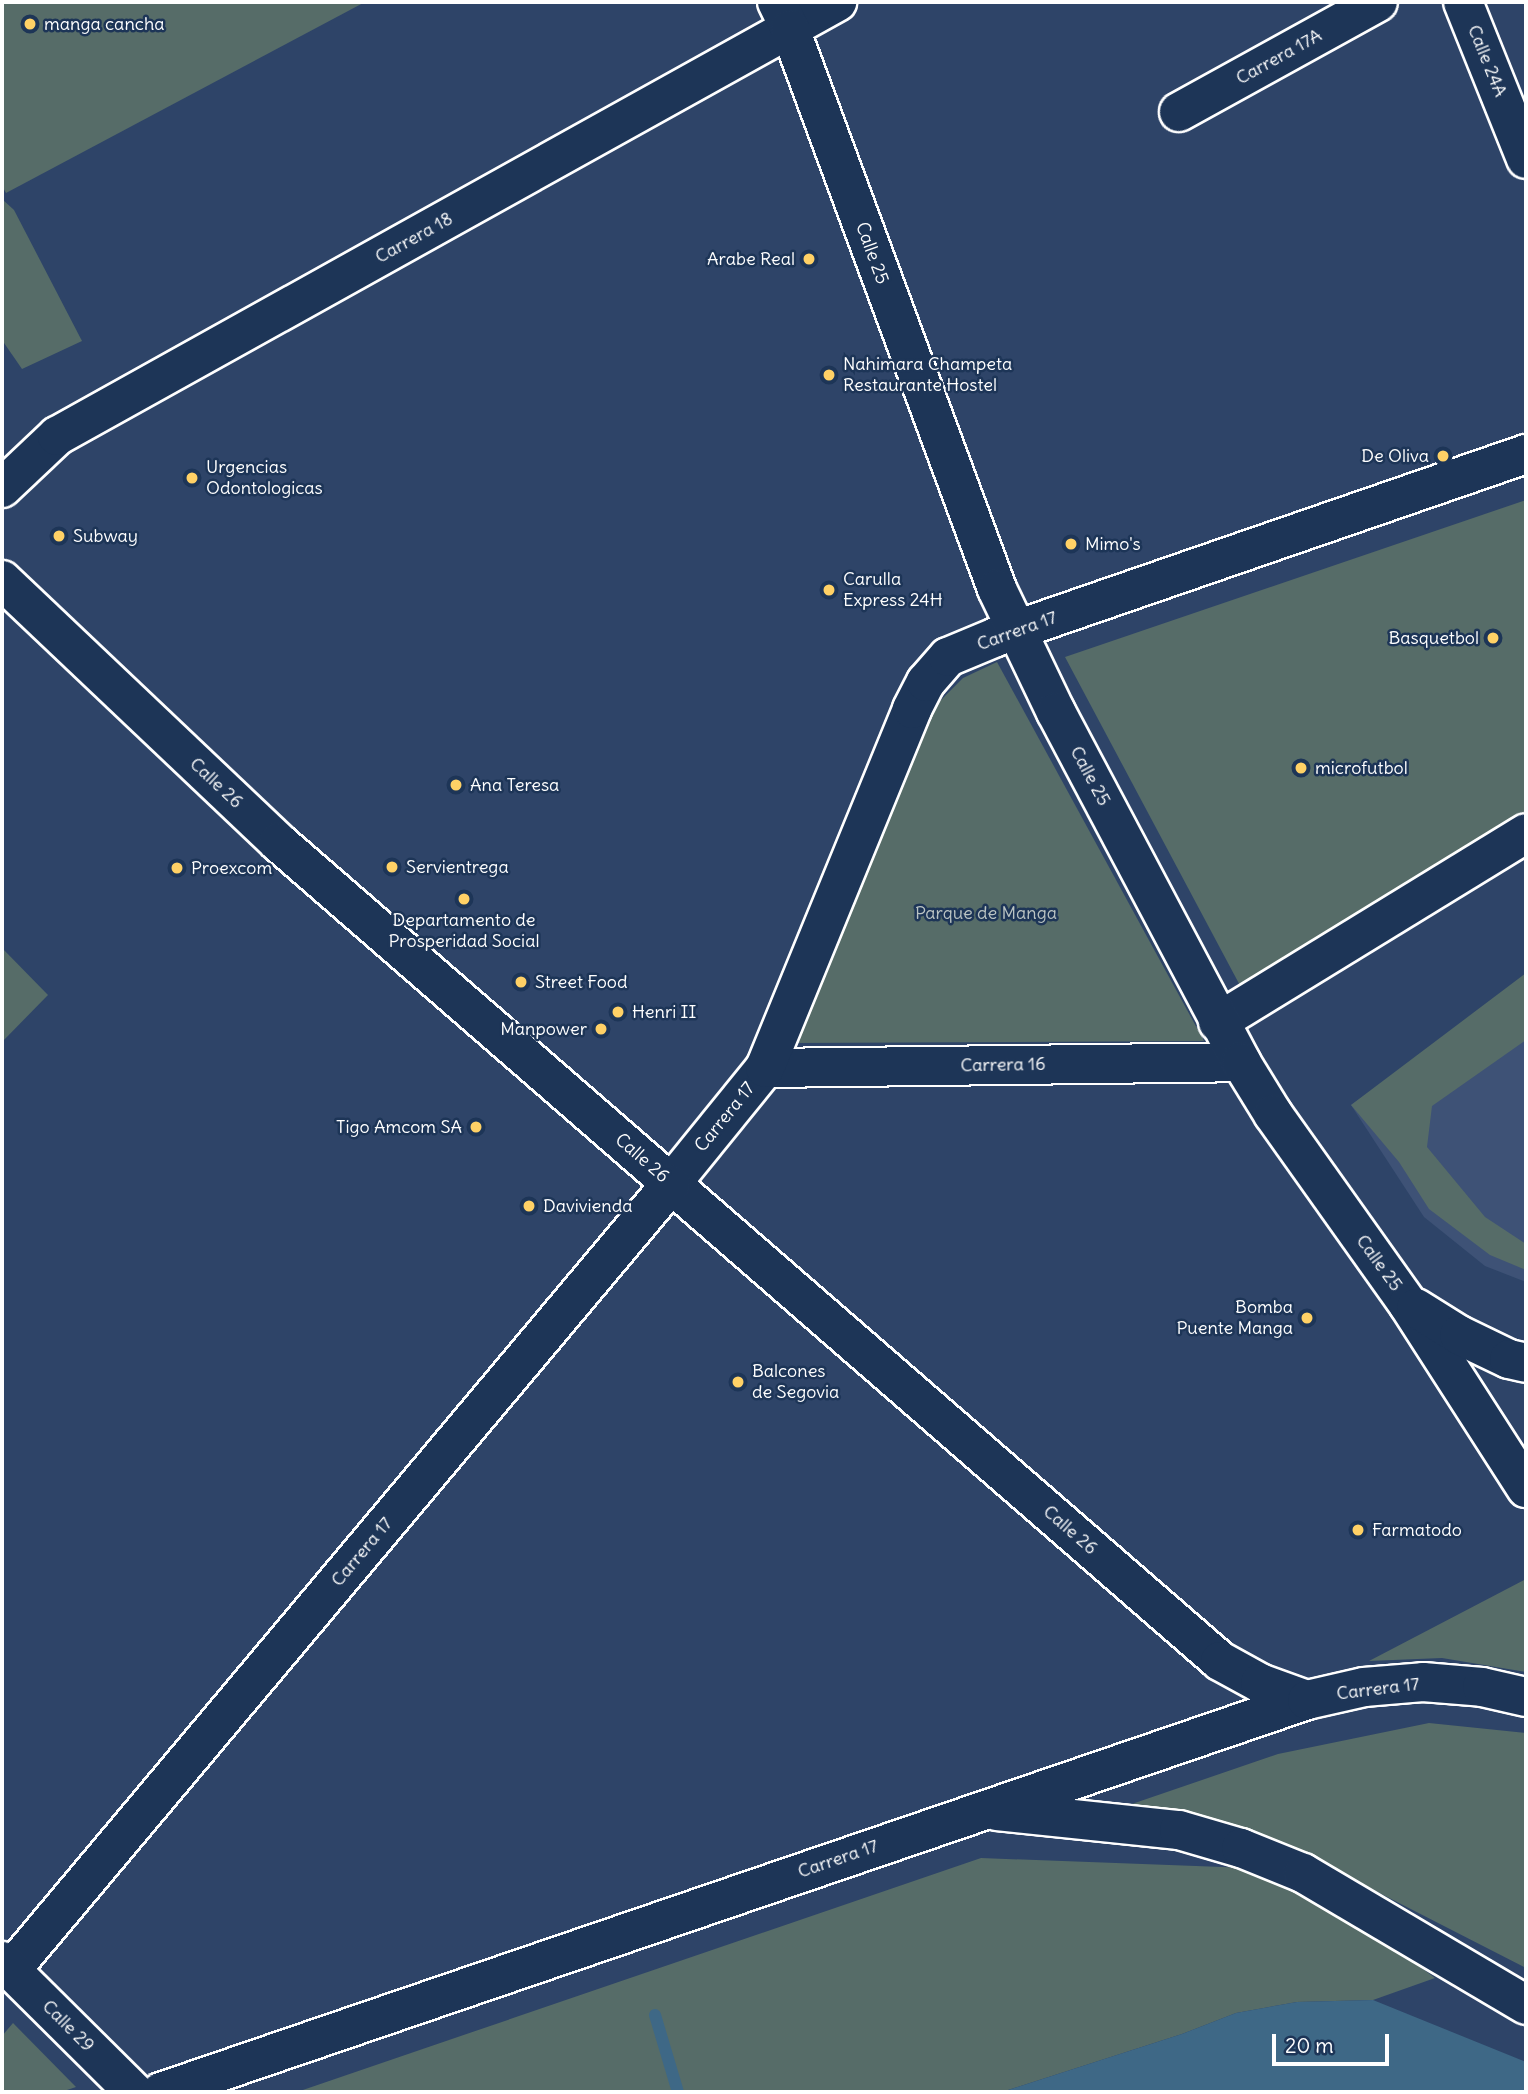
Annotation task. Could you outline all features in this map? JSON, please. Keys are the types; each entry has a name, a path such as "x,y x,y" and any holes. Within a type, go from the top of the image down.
{"street":[{"name":"Carrera 18","path":"2,488 57,436 783,15 837,2"},
{"name":"Carrera 17A","path":"1179,112 1378,2"},
{"name":"Calle 24A","path":"1463,2 1526,159"},
{"name":"Calle 25","path":"783,15 958,486 1016,632 1241,1062 1273,1114 1408,1304 1526,1488"},
{"name":"Carrera 17","path":"5,1971 671,1184 765,1068 906,722 926,682 948,657 1526,454"},
{"name":"Calle 26","path":"2,580 278,842 1220,1661 1260,1683 1307,1700"},
{"path":"1218,1022 1526,833"},
{"name":"Carrera 16","path":"765,1068 1241,1062"},
{"path":"1408,1304 1459,1335 1526,1363"},
{"name":"Carrera 17","path":"160,2092 1307,1700 1364,1687 1423,1682 1482,1687 1526,1697"},
{"path":"981,1810 1179,1830 1241,1848 1303,1873 1526,2005"},
{"name":"Calle 29","path":"5,1971 134,2092"}],"shaded area":[{"path":"1526,981 1526,1282 1485,1266 1424,1217 1351,1105"},
{"path":"1373,2000 1526,2062 1526,2092 1002,2092 1182,2034 1236,2013 1297,2002"}],"green space":[{"path":"2,2 365,2 6,193 2,186"},
{"path":"2,199 14,210 82,341 22,369 2,340"},
{"path":"1526,500 1526,820 1244,993 1065,657"},
{"name":"Parque de Manga","path":"997,662 1204,1041 793,1043 933,708 963,678"},
{"path":"2,948 48,995 2,1042"},
{"path":"1526,973 1526,1040 1432,1106 1427,1147 1485,1217 1526,1244 1526,1270 1490,1255 1429,1209 1399,1162 1351,1105"},
{"path":"1526,1579 1526,1672 1442,1658 1369,1661"},
{"path":"1429,1723 1526,1733 1526,1968 1272,1838 1126,1806 1278,1754"},
{"path":"981,1858 1249,1868 1366,1926 1435,1978 1373,2000 1297,2002 1236,2013 1182,2034 1002,2092 297,2092"},
{"path":"13,2023 76,2087 61,2092 2,2092 2,2036"}],"waterway":[{"path":"655,2015 678,2092"}],"place":[{"name":"manga cancha","path":"30,24"},
{"name":"Arabe Real","path":"809,259"},
{"name":"Nahimara Champeta Restaurante Hostel","path":"829,375"},
{"name":"De Oliva","path":"1443,456"},
{"name":"Urgencias Odontologicas","path":"192,478"},
{"name":"Subway","path":"59,536"},
{"name":"Mimo's","path":"1071,544"},
{"name":"Carulla Express 24H","path":"829,590"},
{"name":"Basquetbol","path":"1493,638"},
{"name":"microfutbol","path":"1301,768"},
{"name":"Ana Teresa","path":"456,785"},
{"name":"Servientrega","path":"392,867"},
{"name":"Proexcom","path":"177,868"},
{"name":"Departamento de Prosperidad Social","path":"464,899"},
{"name":"Street Food","path":"521,982"},
{"name":"Henri II","path":"618,1012"},
{"name":"Manpower","path":"601,1029"},
{"name":"Tigo Amcom SA","path":"476,1127"},
{"name":"Davivienda","path":"529,1206"},
{"name":"Bomba Puente Manga","path":"1307,1318"},
{"name":"Balcones de Segovia","path":"738,1382"},
{"name":"Farmatodo","path":"1358,1530"}]}
